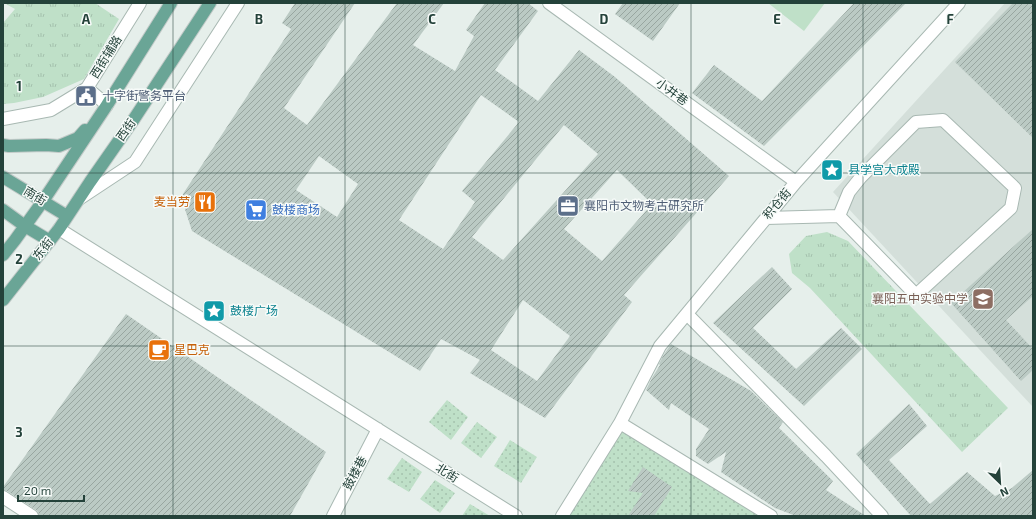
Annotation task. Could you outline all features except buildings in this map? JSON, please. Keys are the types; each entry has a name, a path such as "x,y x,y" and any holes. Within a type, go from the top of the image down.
{"main road":[{"path":"3,255 43,201 107,105 171,3"},
{"name":"西街","path":"67,216 210,3"},
{"path":"3,145 59,146 78,138 107,105"},
{"name":"南街","path":"3,177 67,216"},
{"path":"3,210 25,226 50,241"},
{"name":"东街","path":"3,300 50,241 67,216"}],"street":[{"name":"西街辅路","path":"107,105 87,88 140,3"},
{"path":"78,200 135,162 238,3"},
{"name":"小井巷","path":"549,3 796,182"},
{"name":"积仓街","path":"562,516 620,423 660,346 796,182 960,3"},
{"path":"3,120 51,110 87,88"},
{"path":"766,218 840,216 916,296 1011,208 1015,188 943,120 916,122 861,177 849,192 840,216"},
{"name":"北街","path":"59,229 516,516"},
{"path":"687,314 826,456 882,516"},
{"path":"620,423 771,516"},
{"name":"鼓楼巷","path":"333,516 378,429"},
{"path":"3,497 32,516"}],"shaded area":[{"name":"襄阳五中实验中学","path":"1005,3 1033,3 1033,407 833,192"}],"green space":[{"path":"4,3 95,3 119,19 84,79 43,97 3,104 3,23 15,9"},
{"path":"768,3 825,3 804,31"},
{"path":"827,232 848,241 1008,408 962,452 810,288 792,273 789,254 806,236"},
{"path":"447,400 468,417 451,440 429,422"},
{"path":"477,422 497,437 481,458 461,443"},
{"path":"620,423 771,516 562,516"},
{"path":"510,440 537,457 521,483 494,466"},
{"path":"402,458 422,472 409,492 387,479"},
{"path":"435,480 455,493 440,513 420,499"},
{"path":"470,504 490,516 462,516"}],"place":[{"name":"十字街警务平台","path":"86,96"},
{"name":"县学宫大成殿","path":"832,170"},
{"name":"麦当劳","path":"205,202"},
{"name":"襄阳市文物考古研究所","path":"568,206"},
{"name":"鼓楼商场","path":"256,210"},
{"name":"襄阳五中实验中学","path":"983,299"},
{"name":"鼓楼广场","path":"214,311"},
{"name":"星巴克","path":"159,350"}]}
